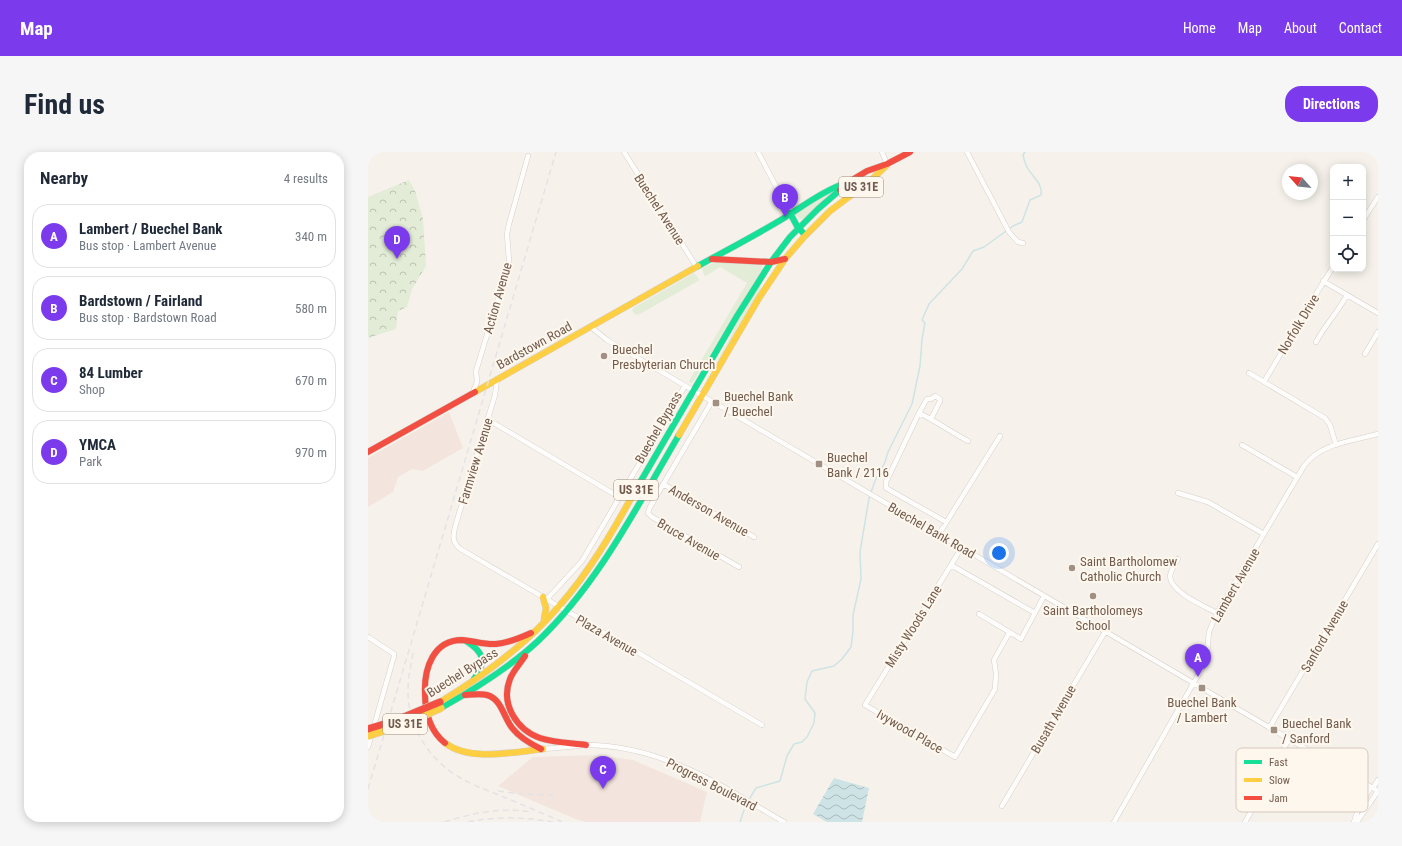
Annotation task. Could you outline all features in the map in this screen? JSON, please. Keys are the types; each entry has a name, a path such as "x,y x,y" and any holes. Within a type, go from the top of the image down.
{"main road":[{"name":"Bardstown Road","path":"368,452 591,327 696,266 711,259 830,190 864,173 888,164 910,152"},
{"name":"Bardstown Road","path":"805,235 830,211 870,181 888,164"},
{"path":"864,173 870,181"},
{"name":"Buechel Bypass","path":"368,729 464,696 508,666 531,648 567,612 588,586 606,559 698,393 724,339 771,262 799,228 818,209 852,180"},
{"path":"790,213 805,235"},
{"name":"Buechel Bypass","path":"368,736 410,722 440,704 506,658 539,628 559,606 575,587 596,556 766,288 785,260 805,235"},
{"name":"Bardstown Road","path":"711,259 771,262 785,260"},
{"path":"543,750 482,754 466,753 451,748 441,740 434,731 427,712 424,690 428,664 436,651 443,645 455,640 473,640 488,644 516,640 539,628 546,617 547,610 545,598"},
{"path":"464,687 478,674 482,661 481,654 477,648 466,641"},
{"path":"531,648 515,669 509,682 507,698 509,708 515,720 528,733 539,738 586,745"},
{"path":"464,696 483,694 492,697 498,703 515,732 543,750"}],"street":[{"name":"Buechel Avenue","path":"624,152 696,266"},
{"path":"758,152 790,213"},
{"path":"882,152 888,164"},
{"path":"967,152 1009,232 1018,242 1023,243"},
{"name":"Action Avenue","path":"474,392 476,371 508,266 507,234 528,156"},
{"path":"1366,215 1378,197"},
{"name":"Norfolk Drive","path":"1264,382 1330,272"},
{"path":"1324,281 1378,313"},
{"path":"758,282 766,288"},
{"path":"1316,342 1322,330 1341,306 1347,295"},
{"name":"Buechel Bank Road","path":"591,327 607,340 1304,748"},
{"path":"1365,354 1378,332"},
{"path":"1249,373 1325,418 1330,425 1336,445"},
{"name":"Farmview Avenue","path":"454,542 453,535 455,527 495,395 497,379"},
{"path":"545,598 582,561 685,386"},
{"path":"930,419 940,401 940,399 935,396 931,399 927,399 919,413 886,482 886,488 946,522"},
{"name":"Bruce Avenue","path":"712,401 648,510 649,515 739,567"},
{"path":"919,413 968,441"},
{"path":"488,419 619,497"},
{"name":"Lambert Avenue","path":"1114,822 1205,663 1209,632 1217,614 1307,462 1314,455 1330,446 1378,434"},
{"path":"939,534 1000,436"},
{"path":"1242,445 1298,477"},
{"name":"Anderson Avenue","path":"663,484 754,537"},
{"path":"1178,493 1208,502 1264,534"},
{"name":"Plaza Avenue","path":"454,542 459,548 762,725"},
{"name":"Sanford Avenue","path":"1269,728 1378,544"},
{"name":"Misty Woods Lane","path":"865,705 962,547"},
{"path":"1178,559 1170,574 1173,585 1181,593 1217,614"},
{"path":"951,565 1035,613"},
{"path":"979,614 1021,639 1044,596"},
{"name":"Ivywood Place","path":"865,705 955,757 995,689 996,674 994,660 1009,632"},
{"name":"Busath Avenue","path":"1002,806 1105,632"},
{"path":"368,637 393,652 394,658 368,747"},
{"path":"1284,748 1289,739"},
{"name":"Progress Boulevard","path":"543,750 586,745 645,752 684,766 784,822"},
{"path":"1368,801 1378,780"},
{"path":"1368,798 1375,789"},
{"path":"1245,822 1251,812"},
{"path":"1356,822 1358,812"},
{"path":"1356,822 1362,812"}],"shaded area":[{"path":"449,412 463,448 423,471 412,469 398,477 393,492 368,507 368,458"},
{"path":"598,755 633,760 707,792 700,822 585,822 498,786 533,757"}],"green space":[{"path":"409,180 415,191 423,219 426,266 412,289 407,307 398,311 396,329 368,338 368,197"},
{"path":"828,193 831,193 803,219 800,219 795,214 798,210"},
{"path":"716,262 761,264 763,268 693,382 690,383 689,381 747,283 720,267 706,276 704,275 702,268"},
{"path":"694,273 699,279 698,281 640,314 636,315 633,312 633,308"},
{"path":"759,287 761,289 703,386 732,334 738,320"}],"water":[{"path":"834,778 869,788 862,822 827,822 813,814"}],"waterway":[{"path":"750,798 756,788 780,781 787,756 794,744 802,742 807,737 814,723 815,713 805,699 807,682 812,671 834,666 842,659 851,647 853,615 861,579 860,552 869,498 888,452 912,404 920,366 925,323 922,320 929,304 962,269 973,251 984,247 1013,226 1022,222 1030,200 1041,195 1039,184 1025,163 1023,155 1025,152"},
{"path":"740,822 744,810"}],"railway":[{"path":"368,789 556,152"},
{"path":"413,653 408,680 411,715 416,728 429,751 448,770 464,780 562,822"},
{"path":"498,791 520,794 557,795"},
{"path":"444,822 487,812 509,810 531,812"},
{"path":"468,822 510,818 553,822"}],"traffic: fast":[{"path":"698,266 784,218 808,202 842,184 851,181"},
{"path":"635,491 737,316 771,262 790,237 818,209 840,190"},
{"path":"790,213 797,226 805,235"},
{"path":"441,708 479,686 504,669 538,641 560,618 580,594 616,543 679,435"},
{"path":"466,641 477,649 482,658 481,667 474,679"}],"traffic: slow":[{"path":"679,435 759,298 785,259 830,211 870,181 886,166"},
{"path":"475,392 698,266"},
{"path":"440,702 489,670 519,646 547,620 571,592 591,565 610,536 635,491"},
{"path":"543,597 546,608 544,620"},
{"path":"368,736 402,725 441,708"},
{"path":"445,743 455,749 479,754 543,749"}],"traffic: jam":[{"path":"840,190 852,180 867,171 887,164 910,152"},
{"path":"712,259 771,262 785,259"},
{"path":"368,452 475,392"},
{"path":"445,743 436,733 429,721 425,700 426,675 432,658 437,650 452,641 462,640 496,644 531,633"},
{"path":"525,656 511,676 507,688 507,698 513,715 524,729 540,738 557,742 586,745"},
{"path":"465,695 482,694 492,697 499,705 510,725 516,732 541,749"},
{"path":"368,729 394,721 440,702"}],"place":[{"name":"Bardstown / Fairland","path":"785,217"},
{"name":"YMCA","path":"397,259"},
{"name":"Buechel Presbyterian Church","path":"604,356"},
{"name":"Buechel Bank / Buechel","path":"716,403"},
{"name":"Buechel Bank / 2116","path":"819,464"},
{"name":"Saint Bartholomew Catholic Church","path":"1072,568"},
{"name":"Saint Bartholomeys School","path":"1093,596"},
{"name":"Lambert / Buechel Bank","path":"1198,677"},
{"name":"Buechel Bank / Lambert","path":"1202,688"},
{"name":"Buechel Bank / Sanford","path":"1274,730"},
{"name":"84 Lumber","path":"603,789"}]}
